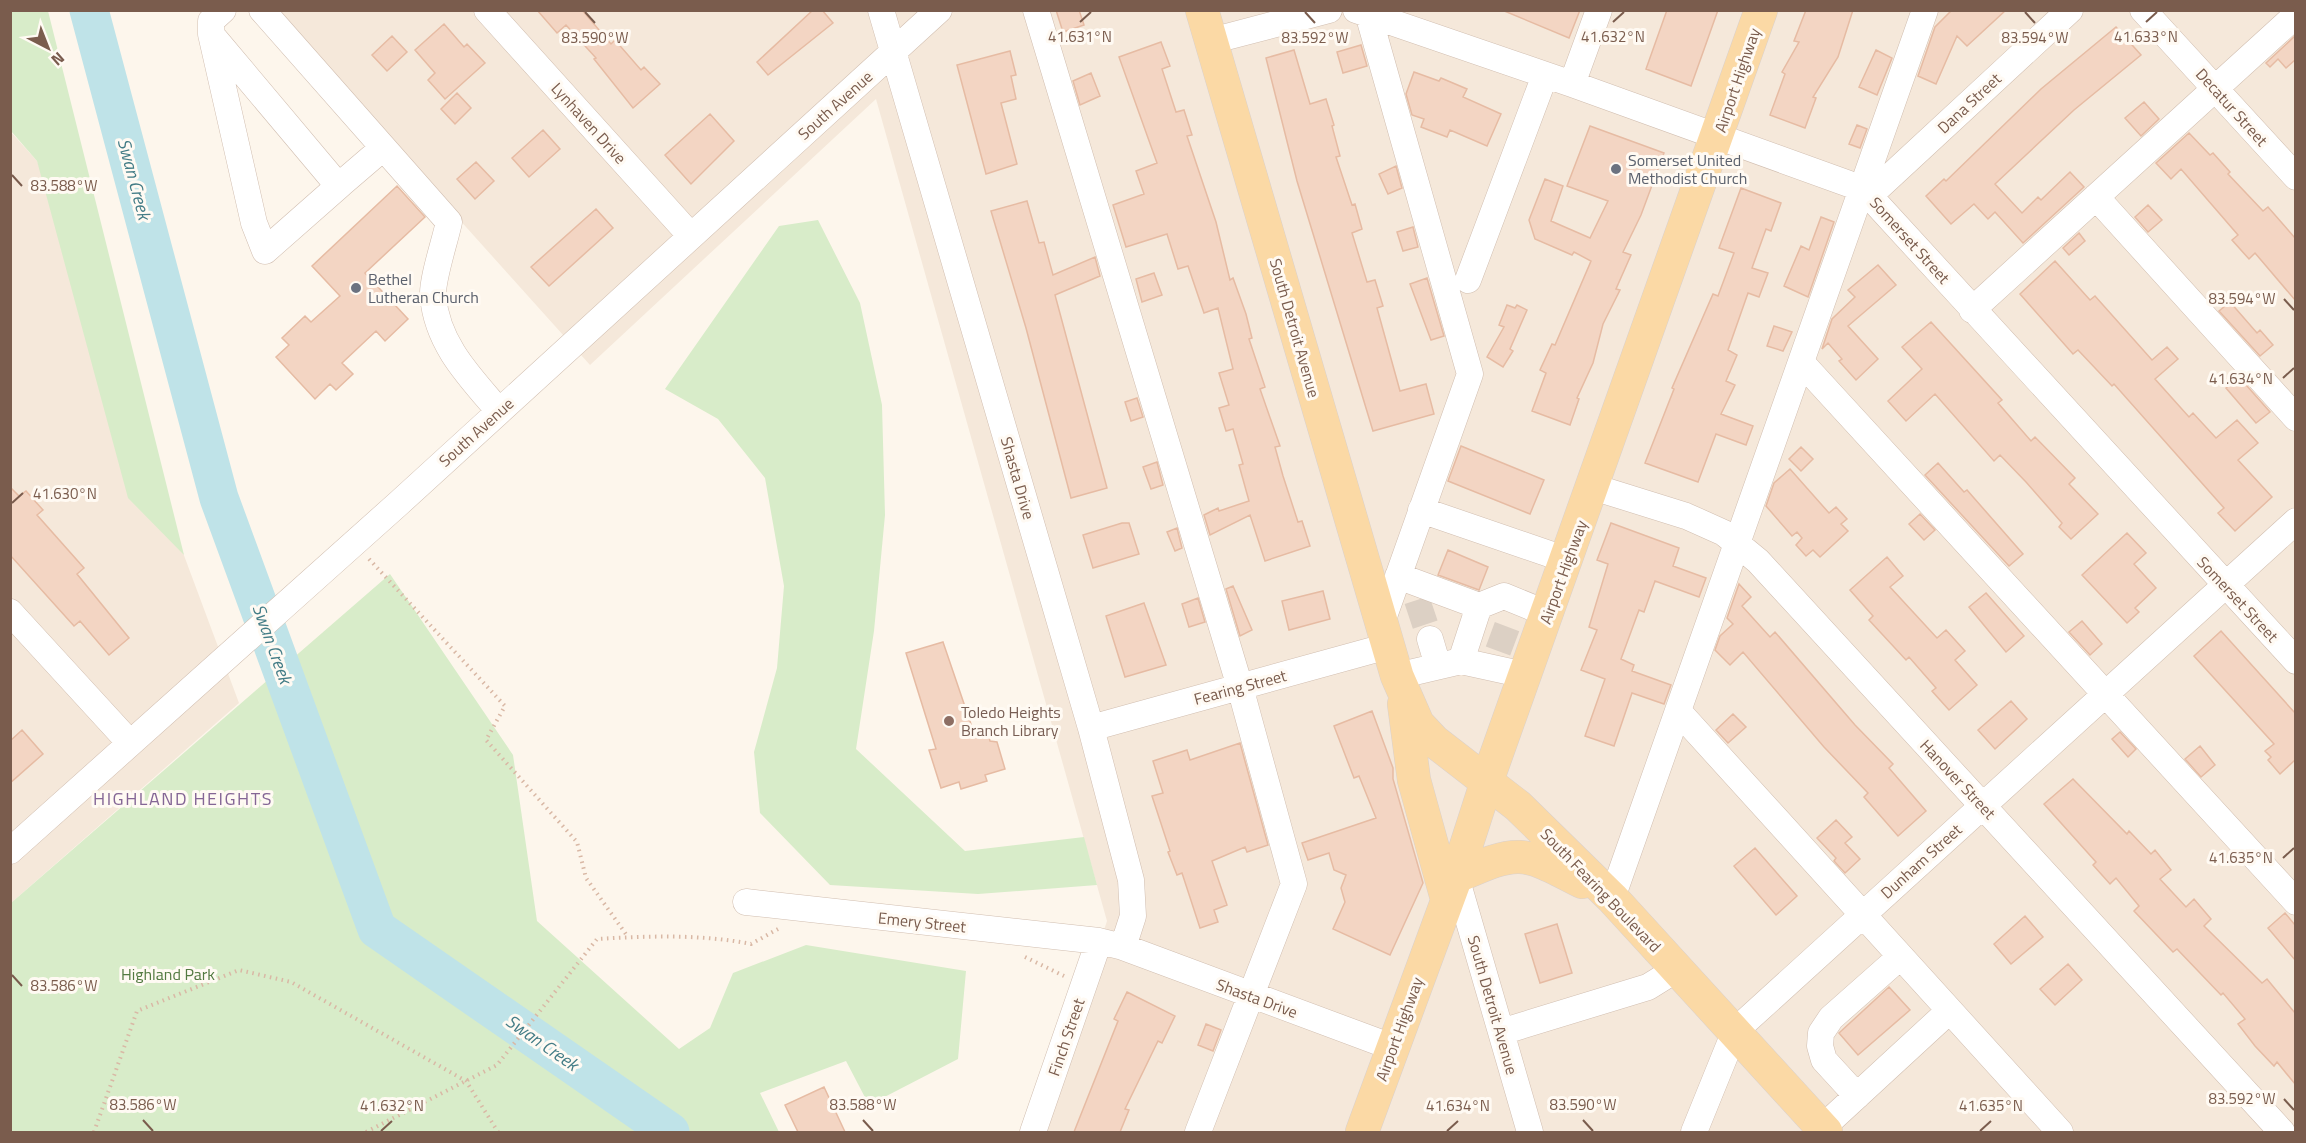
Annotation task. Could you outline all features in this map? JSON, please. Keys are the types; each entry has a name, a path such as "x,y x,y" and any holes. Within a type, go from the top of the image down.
{"main road":[{"name":"South Detroit Avenue","path":"1202,10 1393,659"},
{"name":"Airport Highway","path":"1362,1132 1451,888 1761,10"},
{"name":"South Fearing Boulevard","path":"1393,659 1418,724 1434,741 1487,781 1539,826 1612,898 1824,1130"},
{"path":"1393,659 1414,780 1451,888 1509,857 1522,855 1535,858 1612,898"}],"street":[{"path":"262,10 449,222 433,294 440,330 453,356 499,411"},
{"name":"Lynhaven Drive","path":"487,10 691,236"},
{"name":"Shasta Drive","path":"881,10 1091,728 1131,880 1133,916 1111,944 1392,1047"},
{"name":"South Avenue","path":"10,851 311,582 939,10"},
{"path":"1036,10 1240,687 1294,884 1198,1132"},
{"path":"1210,41 1329,10"},
{"path":"1572,84 1599,10"},
{"path":"1612,898 1801,362 1866,192 1925,10"},
{"name":"Dana Street","path":"1866,192 2070,10"},
{"name":"Decatur Street","path":"2143,10 2295,177"},
{"path":"1363,11 1470,374 1421,510 1393,659"},
{"name":"Somerset Street","path":"1363,11 1718,136 1866,192 2295,661"},
{"path":"1972,310 2295,15"},
{"path":"212,19 254,223 265,251 338,183 383,148"},
{"path":"212,19 338,183"},
{"path":"1468,280 1545,75"},
{"path":"2096,197 2295,418"},
{"path":"1801,362 2295,902"},
{"name":"Hanover Street","path":"1593,487 1686,516 1724,533 1758,561 2282,1132"},
{"path":"1421,510 1567,560"},
{"name":"Dunham Street","path":"1694,1132 1735,1031 2295,521"},
{"path":"1408,586 1479,606 1504,596 1513,608 1548,614"},
{"path":"1450,664 1479,606"},
{"path":"10,612 130,743"},
{"path":"1430,639 1450,664"},
{"name":"Fearing Street","path":"1091,728 1240,687 1393,659 1450,664"},
{"path":"1450,664 1496,659 1525,675"},
{"path":"1677,711 2060,1132"},
{"name":"South Detroit Avenue","path":"1451,888 1501,1032 1530,1132"},
{"name":"Emery Street","path":"746,902 1111,944"},
{"name":"Finch Street","path":"1033,1132 1084,985 1111,944"},
{"path":"1857,1096 1824,1060 1820,1046 1821,1033 1831,1018 1900,957"},
{"path":"1501,1032 1648,987 1677,969"},
{"path":"1824,1130 1857,1096 1949,1011"}],"path":[{"path":"354,543 505,706 486,740 578,842 586,878 628,937"},
{"path":"366,1132 497,1065 597,939 628,937 724,939 751,944 788,926"},
{"path":"1014,952 1084,985"},
{"path":"94,1132 137,1011 239,970 291,982 466,1081 498,1132"}],"shaded area":[{"path":"272,11 2295,11 2295,1132 1037,1132 1107,921 876,99 590,365"},
{"path":"10,131 37,161 239,703 11,903"}],"green space":[{"path":"10,11 48,11 184,555 128,498 37,161 11,131"},
{"path":"818,220 860,303 882,405 885,515 874,631 856,749 965,851 1084,837 1097,885 978,894 830,885 760,813 754,752 777,668 784,586 765,478 718,419 665,389 779,226"},
{"name":"Highland Park","path":"390,574 513,755 537,921 679,1049 710,1028 733,973 806,945 966,971 958,1059 869,1105 846,1061 760,1093 779,1132 11,1132 11,903"}],"building":[{"path":"537,10 582,10 611,44 615,40 641,70 644,67 660,84 633,108 594,59 596,58 566,25 557,33"},
{"path":"813,10 822,10 833,23 768,75 757,62"},
{"path":"1056,10 1079,10 1084,25 1063,32"},
{"path":"1502,10 1580,10 1569,38"},
{"path":"1667,10 1718,10 1691,86 1646,69"},
{"path":"1806,10 1853,10 1838,57 1813,97 1816,98 1805,128 1770,115 1785,74 1782,72 1799,42 1794,41"},
{"path":"1952,10 2006,10 1967,46 1957,36 1936,84 1918,76 1935,27"},
{"path":"444,24 464,47 467,44 485,63 445,99 428,80 435,73 415,50"},
{"path":"2116,27 2141,55 2074,110 1995,184 2022,213 2038,197 2041,200 2070,172 2084,187 2023,243 1995,212 1988,219 1974,204 1951,224 1926,196 1944,179 1946,181 2041,89"},
{"path":"392,36 407,52 387,71 372,55"},
{"path":"2295,36 2295,60 2286,68 2278,59 2270,67 2266,63"},
{"path":"1161,42 1170,66 1162,69 1176,112 1184,110 1192,135 1187,136 1216,222 1230,280 1233,278 1246,314 1252,338 1249,339 1265,387 1260,389 1280,446 1275,447 1283,476 1298,522 1302,521 1310,546 1265,561 1250,515 1210,535 1204,515 1218,508 1219,511 1249,501 1239,465 1243,464 1233,429 1226,431 1219,408 1229,405 1219,373 1233,369 1218,308 1204,313 1188,266 1178,269 1167,234 1126,247 1113,205 1144,194 1136,171 1157,163 1119,57"},
{"path":"1361,45 1367,66 1343,73 1337,52"},
{"path":"1294,50 1310,104 1326,99 1340,156 1336,157 1352,205 1355,204 1362,229 1352,233 1367,282 1375,280 1383,306 1377,308 1400,391 1426,384 1434,414 1373,431 1297,181 1266,58"},
{"path":"1876,50 1892,58 1877,95 1859,87"},
{"path":"1010,51 1016,75 1011,76 1016,99 1001,103 1017,164 986,174 957,65"},
{"path":"1414,72 1439,81 1441,78 1467,89 1463,97 1501,114 1487,146 1450,130 1447,137 1421,127 1424,119 1412,115 1406,94"},
{"path":"1091,73 1100,96 1080,105 1073,81"},
{"path":"457,93 471,108 455,124 441,109"},
{"path":"2144,102 2159,119 2141,136 2125,118"},
{"path":"710,114 734,141 691,184 665,155"},
{"path":"1857,125 1867,129 1860,148 1849,144"},
{"path":"1590,126 1664,153 1641,215 1623,252 1631,255 1616,289 1620,290 1603,324 1593,363 1577,398 1579,399 1570,425 1532,411 1546,373 1540,370 1552,344 1555,345 1591,261 1574,252 1572,255 1535,239 1529,220 1545,179 1563,186 1551,221 1590,238 1608,201 1567,186"},
{"path":"543,130 560,149 529,177 512,158"},
{"path":"2189,133 2210,155 2213,153 2230,172 2228,174 2263,211 2268,207 2295,238 2295,300 2255,253 2249,259 2232,240 2238,235 2181,169 2171,179 2156,163"},
{"path":"476,162 494,181 475,199 457,179"},
{"path":"1396,166 1402,188 1388,194 1379,174"},
{"name":"Bethel Lutheran Church","path":"397,186 425,217 365,273 408,319 385,341 376,331 342,363 353,374 336,390 330,384 315,399 276,357 289,345 282,338 305,316 311,322 340,296 312,266"},
{"path":"1741,188 1781,203 1771,231 1766,229 1752,268 1768,273 1759,297 1748,293 1728,350 1737,355 1726,381 1735,385 1721,414 1753,426 1746,445 1716,434 1698,482 1645,463 1674,389 1672,388 1713,294 1718,296 1734,253 1719,248"},
{"path":"1027,201 1039,243 1044,242 1053,275 1095,257 1100,276 1055,295 1107,488 1071,498 1026,328 991,211"},
{"path":"2148,205 2162,220 2148,232 2135,217"},
{"path":"596,209 613,228 549,286 531,267"},
{"path":"1821,217 1834,222 1808,297 1784,286 1801,246 1809,250"},
{"path":"1413,227 1418,247 1403,251 1397,232"},
{"path":"2079,233 2085,241 2069,255 2063,248"},
{"path":"2055,261 2090,300 2095,296 2152,360 2167,347 2178,359 2155,379 2189,417 2193,413 2216,438 2237,420 2258,443 2238,460 2272,497 2235,531 2218,513 2224,508 2114,384 2112,386 2078,350 2073,354 2020,294"},
{"path":"1878,265 1896,285 1848,326 1878,359 1856,380 1839,361 1842,359 1828,343 1822,349 1832,319 1855,297 1848,290"},
{"path":"1154,273 1162,295 1142,302 1136,279"},
{"path":"1427,278 1444,336 1431,340 1410,284"},
{"path":"2230,302 2257,333 2260,330 2273,345 2260,356 2219,311"},
{"path":"1507,305 1515,308 1517,305 1527,310 1510,349 1513,351 1503,367 1487,357 1504,327 1499,325"},
{"path":"1931,322 2002,400 1998,403 2031,441 2035,437 2075,478 2069,484 2098,514 2071,539 2059,527 2062,523 2026,482 2000,455 1994,461 1935,394 1906,421 1888,401 1922,369 1902,347"},
{"path":"1774,326 1792,332 1783,351 1767,346"},
{"path":"2239,377 2270,412 2256,423 2226,388"},
{"path":"1137,398 1143,417 1131,421 1125,402"},
{"path":"1461,446 1544,480 1530,514 1448,481"},
{"path":"1801,447 1813,459 1801,471 1789,459"},
{"path":"1157,462 1163,485 1151,489 1143,467"},
{"path":"1938,463 1964,492 1967,490 2023,554 2009,566 1925,475"},
{"path":"1790,469 1829,513 1836,507 1847,519 1841,524 1848,531 1820,557 1813,550 1806,556 1796,545 1802,538 1797,532 1792,536 1766,506 1774,483"},
{"path":"10,487 19,496 26,491 43,510 37,515 84,568 77,574 129,638 109,655 80,621 74,626 10,555"},
{"path":"1920,514 1935,530 1924,540 1909,524"},
{"path":"1129,523 1139,554 1093,568 1083,535"},
{"path":"1611,523 1679,548 1673,566 1706,578 1699,597 1655,581 1644,612 1639,610 1621,659 1634,665 1632,671 1671,685 1664,704 1632,693 1614,746 1585,736 1605,679 1581,670 1597,630 1589,627 1608,564 1597,560"},
{"path":"1177,528 1182,548 1175,551 1167,532"},
{"path":"2127,533 2146,553 2134,564 2156,588 2135,608 2139,612 2127,623 2082,575"},
{"path":"1448,550 1488,567 1479,590 1438,575"},
{"path":"1887,557 1903,576 1890,587 1937,638 1946,630 1965,651 1955,660 1977,685 1949,710 1932,691 1936,688 1909,657 1906,660 1869,620 1873,616 1850,590"},
{"path":"1739,584 1751,597 1742,606 1770,637 1775,632 1855,725 1893,764 1889,768 1926,811 1898,836 1864,797 1868,793 1824,747 1743,652 1730,665 1715,650 1720,636 1733,624 1727,618"},
{"path":"1233,586 1252,630 1240,636 1226,589"},
{"path":"1323,591 1330,619 1289,630 1282,601"},
{"path":"1986,593 2024,636 2006,652 1969,607"},
{"path":"1198,598 1205,622 1189,627 1182,604"},
{"path":"1144,603 1166,665 1125,677 1106,616"},
{"path":"2082,621 2102,644 2090,655 2069,632"},
{"path":"2221,631 2295,713 2295,760 2280,774 2268,760 2271,757 2265,751 2274,744 2194,656"},
{"name":"Toledo Heights Branch Library","path":"943,642 974,733 987,730 990,741 997,742 1005,769 985,775 987,781 961,789 959,782 941,788 929,750 936,749 906,653"},
{"path":"2011,701 2027,719 1995,749 1978,730"},
{"path":"1372,711 1393,768 1393,779 1423,883 1390,955 1333,929 1345,902 1341,888 1346,875 1334,870 1329,853 1308,860 1302,843 1376,818 1359,776 1354,778 1334,726"},
{"path":"1733,714 1746,727 1728,743 1716,730"},
{"path":"22,730 43,754 10,783 10,741"},
{"path":"2120,732 2136,749 2128,757 2112,739"},
{"path":"1240,743 1268,845 1247,852 1245,847 1212,861 1227,905 1214,910 1218,922 1200,928 1182,873 1177,875 1168,852 1170,851 1152,796 1163,793 1153,761 1187,750 1190,760"},
{"path":"2200,746 2215,765 2201,777 2185,759"},
{"path":"2073,779 2127,834 2129,831 2151,854 2155,850 2171,870 2160,879 2186,907 2194,899 2211,919 2204,926 2262,983 2267,979 2295,1013 2295,1084 2277,1062 2274,1066 2255,1046 2238,1024 2245,1019 2223,993 2221,995 2177,949 2173,952 2134,911 2139,906 2116,878 2110,884 2093,865 2096,862 2044,804"},
{"path":"1836,820 1852,837 1845,843 1860,859 1845,873 1834,861 1836,858 1817,838"},
{"path":"1755,848 1797,896 1776,915 1734,866"},
{"path":"2285,913 2295,925 2295,960 2268,928"},
{"path":"2025,916 2043,937 2011,964 1994,944"},
{"path":"1557,924 1572,973 1540,983 1525,934"},
{"path":"2068,964 2082,980 2055,1005 2040,989"},
{"path":"1889,987 1910,1010 1858,1055 1839,1033"},
{"path":"1127,992 1175,1016 1162,1043 1158,1041 1125,1109 1129,1110 1120,1132 1074,1132 1118,1021 1114,1019"},
{"path":"1206,1024 1221,1030 1213,1051 1198,1045"},
{"path":"824,1087 845,1132 798,1132 785,1105"}],"waterway":[{"name":"Swan Creek","path":"89,10 219,498 377,929 670,1132"}],"tunnel":[{"path":"1417,600 1430,639"},
{"path":"1498,651 1511,616"}],"place":[{"name":"Somerset United Methodist Church","path":"1616,169"},
{"name":"Bethel Lutheran Church","path":"356,288"},
{"name":"Toledo Heights Branch Library","path":"949,721"}],"district":[{"name":"HIGHLAND HEIGHTS","path":"183,799"}]}
